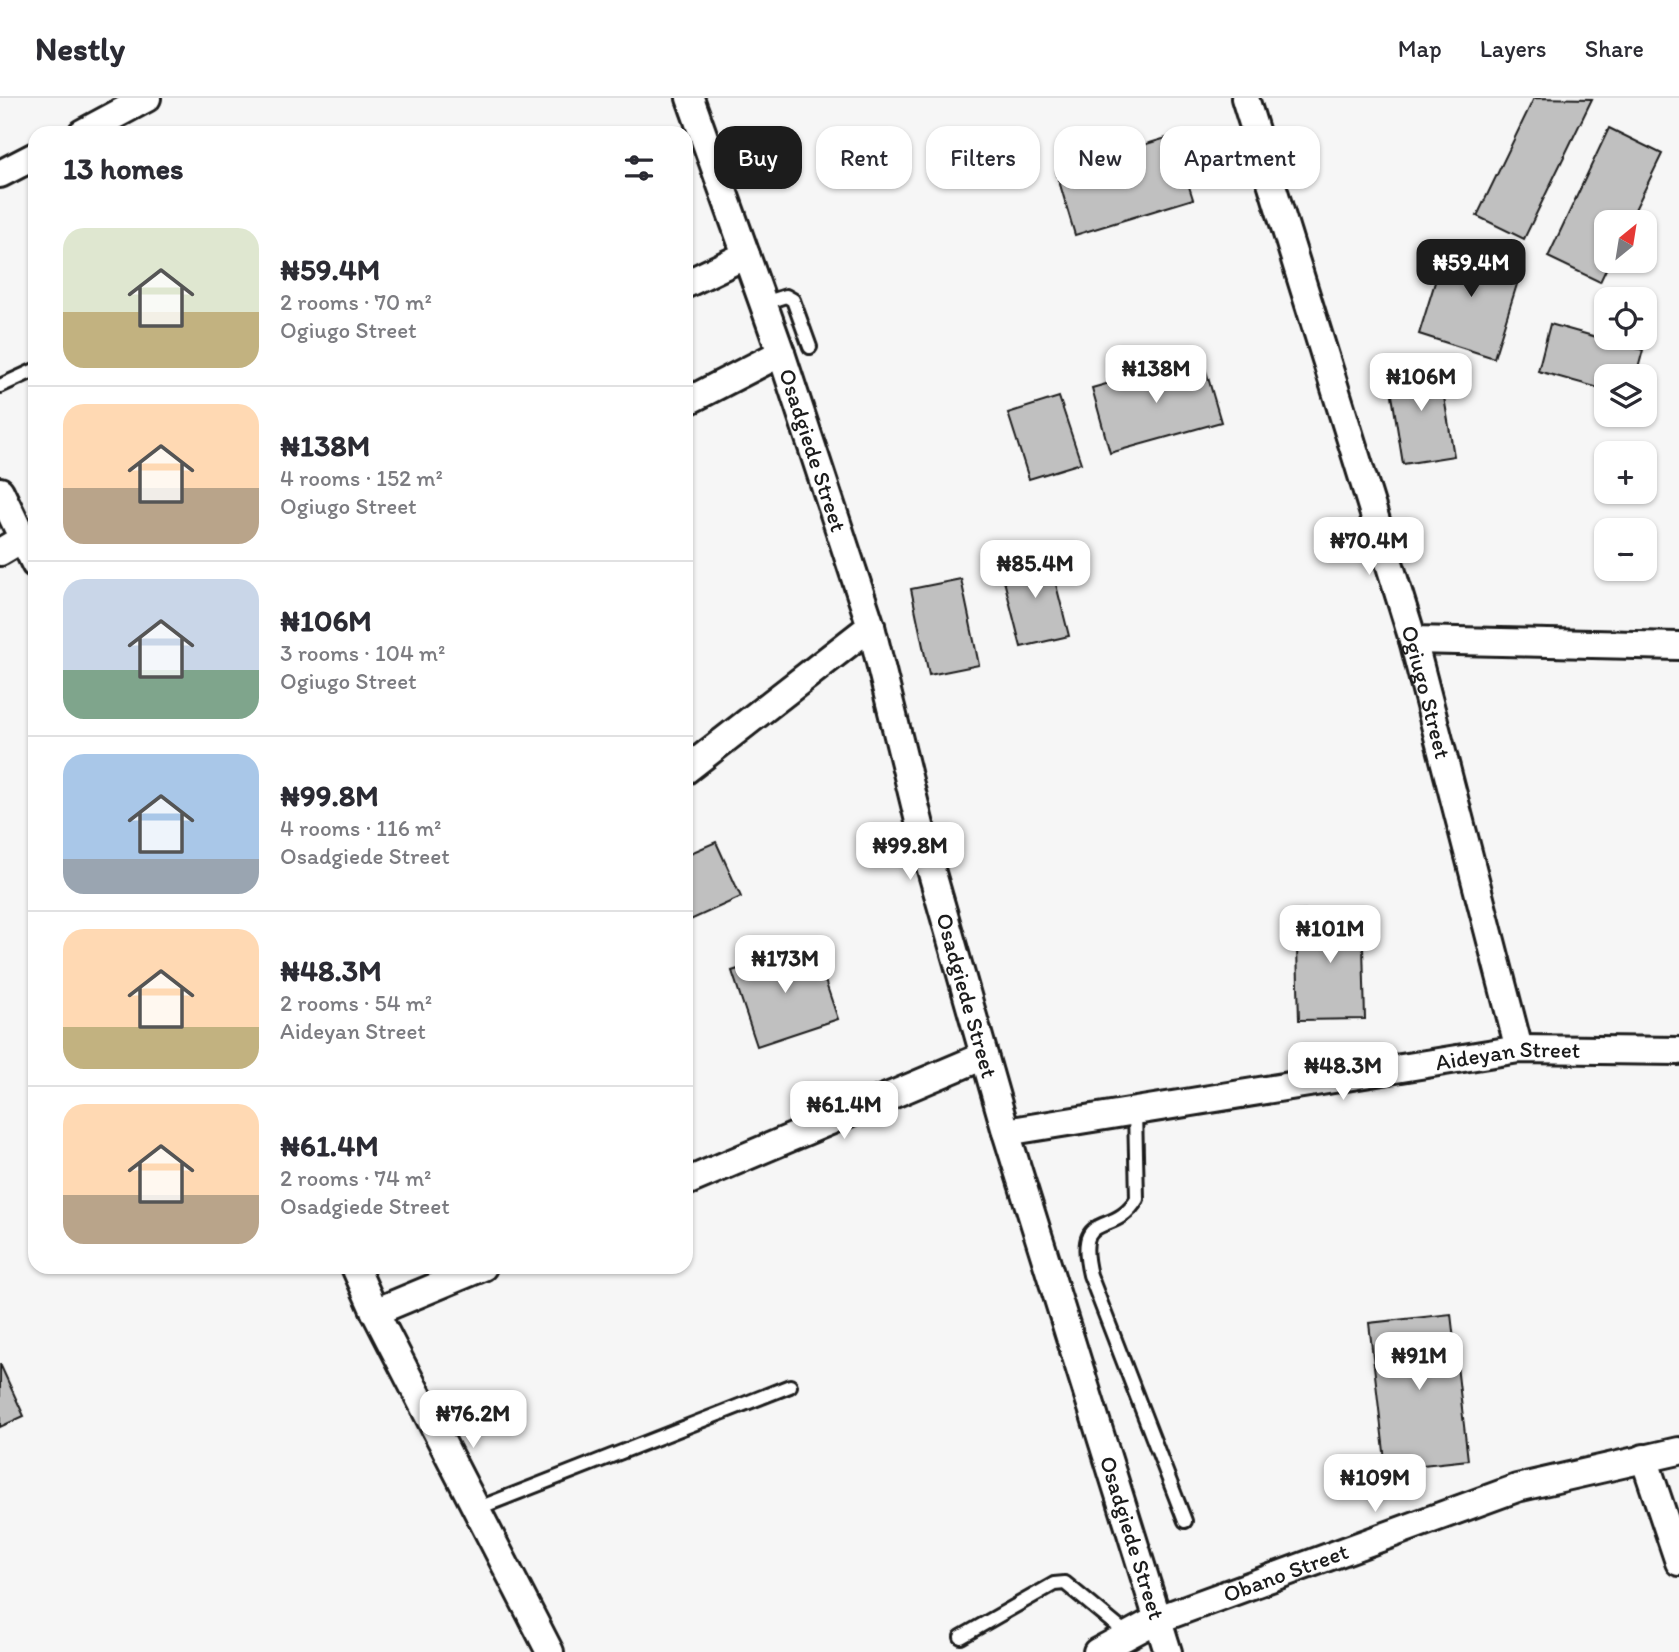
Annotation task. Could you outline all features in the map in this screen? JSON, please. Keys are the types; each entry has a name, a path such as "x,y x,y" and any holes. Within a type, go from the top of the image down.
{"street":[{"path":"95,126 147,98"},
{"name":"Osadgiede Street","path":"690,98 764,303 871,626 930,866 984,1056 1168,1652"},
{"name":"Ogiugo Street","path":"1245,98 1413,640 1520,1049"},
{"path":"0,174 28,160"},
{"path":"693,281 746,255"},
{"path":"693,398 781,353"},
{"path":"0,491 11,545 28,558"},
{"path":"693,765 871,626"},
{"path":"1413,640 1679,646"},
{"name":"Aideyan Street","path":"1006,1132 1520,1049 1679,1051"},
{"path":"693,1179 984,1056"},
{"path":"358,1274 375,1312 550,1652"},
{"path":"375,1312 466,1274"},
{"name":"Obano Street","path":"1097,1652 1156,1620 1517,1488 1679,1451"},
{"path":"1644,1458 1679,1562"}],"lane":[{"path":"764,303 786,296 793,300 810,347"},
{"path":"0,386 28,373"},
{"path":"1135,1111 1137,1199 1132,1207 1116,1218 1092,1229 1086,1240 1085,1254 1090,1275 1185,1521"},
{"path":"476,1509 790,1386"},
{"path":"961,1637 1054,1584 1066,1583 1128,1635"}],"building":[{"path":"1534,98 1592,99 1524,239 1477,216"},
{"path":"1609,128 1662,154 1635,210 1594,210 1594,273 1604,273 1600,282 1548,257"},
{"path":"1160,140 1160,189 1190,189 1193,199 1075,235 1061,189 1146,189 1146,144"},
{"path":"1448,240 1523,265 1494,358 1419,334"},
{"path":"1550,324 1594,336 1594,350 1643,350 1639,364 1594,364 1594,387 1538,371"},
{"path":"1202,357 1221,422 1110,453 1092,388"},
{"path":"1438,362 1454,456 1403,464 1388,370"},
{"path":"1059,397 1081,463 1029,479 1008,413"},
{"path":"1048,553 1069,636 1021,647 1000,565"},
{"path":"961,579 979,665 929,675 911,589"},
{"path":"716,842 741,897 693,919 693,852"},
{"path":"1362,910 1365,1019 1299,1020 1296,911"},
{"path":"813,945 838,1019 757,1046 732,971"},
{"path":"1451,1314 1468,1460 1386,1469 1369,1323"},
{"path":"0,1364 24,1416 0,1427"}]}
